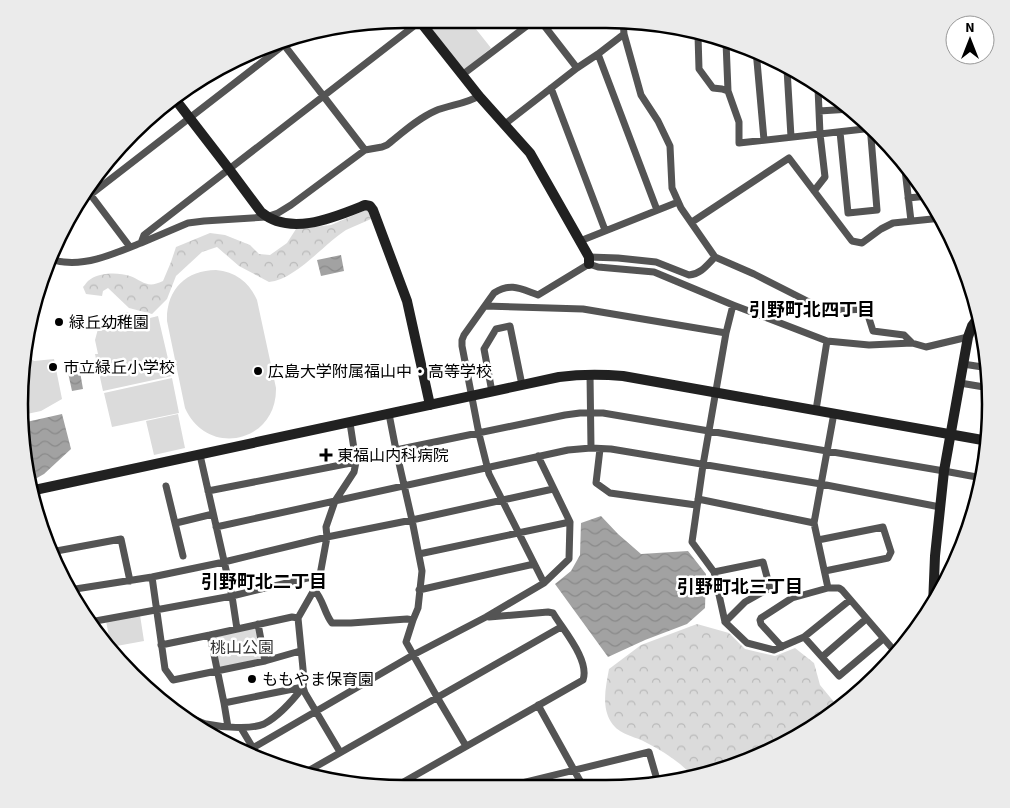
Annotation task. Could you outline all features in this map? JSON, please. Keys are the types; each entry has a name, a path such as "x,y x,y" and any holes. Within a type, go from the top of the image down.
{"street":[{"path":"141,242 144,235 410,28"},
{"path":"426,28 479,96 530,153 589,260 598,267 654,272 732,305 827,341 868,345 912,343 926,347 968,337"},
{"path":"462,75 525,28"},
{"path":"544,28 577,68"},
{"path":"624,28 641,95 658,121 670,146 672,188 681,208 715,256 821,308 866,309 874,331 904,335 912,343"},
{"path":"505,124 624,34"},
{"path":"698,39 699,69 713,88 722,88 728,92"},
{"path":"286,46 365,150"},
{"path":"726,47 728,92 740,122 739,143 862,128"},
{"path":"97,186 190,118 273,51"},
{"path":"598,54 657,210"},
{"path":"757,59 764,140"},
{"path":"787,74 791,137"},
{"path":"551,88 606,230"},
{"path":"814,191 825,177 820,134 818,93"},
{"path":"56,260 78,262 99,259 188,224 204,221 266,217 278,213 365,150 382,147 432,112 479,96"},
{"path":"178,103 266,217 273,220 302,224 333,217 365,205 370,206 407,301 430,405"},
{"path":"819,110 839,109"},
{"path":"840,132 848,213 877,210 872,138"},
{"path":"692,222 789,158 852,241 862,243 893,223 934,219"},
{"path":"906,176 911,221"},
{"path":"91,195 130,247"},
{"path":"908,198 920,197"},
{"path":"580,241 678,202"},
{"path":"544,583 487,468 462,340 464,335 494,293 506,287 518,288 538,295 589,260 618,258 656,262 693,275 700,271 715,256"},
{"path":"732,305 703,465 692,542 714,572 726,622 747,643 774,650 782,647 804,637 850,600"},
{"path":"485,306 584,309 726,333"},
{"path":"934,589 935,556 944,470 968,337 974,324"},
{"path":"492,392 484,349 496,329 510,326 522,385"},
{"path":"816,410 827,341"},
{"path":"963,364 980,367"},
{"path":"590,374 591,448"},
{"path":"38,489 559,377 590,374 623,376 981,440"},
{"path":"960,383 982,387"},
{"path":"396,450 565,415 591,412 618,414 975,477"},
{"path":"828,588 814,522 834,413"},
{"path":"389,414 422,571 418,608 412,620 406,642 436,698 466,746"},
{"path":"340,752 303,687 304,679 298,618 320,575 327,537 326,527 335,501 354,472 356,462 350,423"},
{"path":"216,527 538,456 591,448 612,449 821,484 940,507"},
{"path":"600,449 596,483 610,494 697,502 814,522"},
{"path":"200,455 232,596 237,629"},
{"path":"241,728 253,748 413,655 486,617 548,580 569,559 570,522 538,456"},
{"path":"208,491 356,462"},
{"path":"166,486 183,556"},
{"path":"76,589 152,577 224,562 327,537 553,489"},
{"path":"176,522 213,514"},
{"path":"419,554 570,522"},
{"path":"818,540 883,527 891,552 888,558 825,571"},
{"path":"57,551 121,538 130,580"},
{"path":"714,572 763,562 770,588 745,602 726,622"},
{"path":"419,590 534,564"},
{"path":"96,621 232,596 320,575"},
{"path":"152,577 165,670 173,680 265,661 300,651"},
{"path":"782,647 761,624 761,618 792,598 828,588 839,588 892,649"},
{"path":"314,590 318,594 332,623 412,620"},
{"path":"407,780 583,680 585,668 579,652 553,613 486,617"},
{"path":"161,645 292,617 298,618"},
{"path":"822,658 866,619"},
{"path":"258,624 265,661"},
{"path":"311,769 561,627"},
{"path":"210,635 228,726"},
{"path":"804,637 839,676 883,639"},
{"path":"224,703 303,687"},
{"path":"204,723 241,728 262,724 290,704 303,687"},
{"path":"538,706 579,780"},
{"path":"536,780 649,752 656,777"}],"green space":[{"path":"430,28 475,28 491,48 464,70"},
{"path":"368,209 371,219 346,230 299,268 279,280 269,282 239,266 217,247 202,252 176,276 167,299 152,314 129,308 108,288 103,291 102,296 86,294 83,287 92,278 114,273 130,276 149,284 163,281 176,247 210,233 225,235 250,245 259,254 270,255 287,243 296,229 331,225"},
{"path":"216,270 230,273 241,279 254,294 257,300 276,388 273,407 265,421 253,432 239,437 224,438 209,434 195,424 185,408 167,321 170,300 180,284 196,274"},
{"path":"127,312 146,319 158,316 172,376 103,391 95,354 98,354 95,340 101,318"},
{"path":"31,358 34,361 54,359 62,399 41,411 28,414 28,379"},
{"path":"172,378 179,413 112,427 104,393"},
{"path":"178,414 185,448 154,455 146,421"},
{"path":"140,615 144,641 116,646 109,638 106,621"},
{"path":"697,624 729,633 745,649 775,656 795,648 814,663 820,685 835,703 773,742 727,761 688,771 664,753 618,730 608,716 605,696 609,669 641,645"},
{"name":"桃山公園","path":"257,625 264,660 218,670 211,635"}],"water":[{"path":"341,255 344,271 321,276 317,260"},
{"path":"79,366 83,389 72,391 67,368"},
{"path":"62,414 71,449 44,474 35,479 31,453 28,422"},
{"path":"601,516 641,554 688,551 706,574 705,608 687,624 608,657 555,584 571,571 580,555 581,523"}],"place":[{"name":"緑丘幼稚園","path":"59,322"},
{"name":"市立緑丘小学校","path":"53,367"},
{"name":"広島大学附属福山中・高等学校","path":"258,371"},
{"name":"東福山内科病院","path":"326,455"},
{"name":"ももやま保育園","path":"252,679"}],"district":[{"name":"引野町北四丁目","path":"812,310"},
{"name":"引野町北二丁目","path":"264,582"},
{"name":"引野町北三丁目","path":"740,587"}]}
